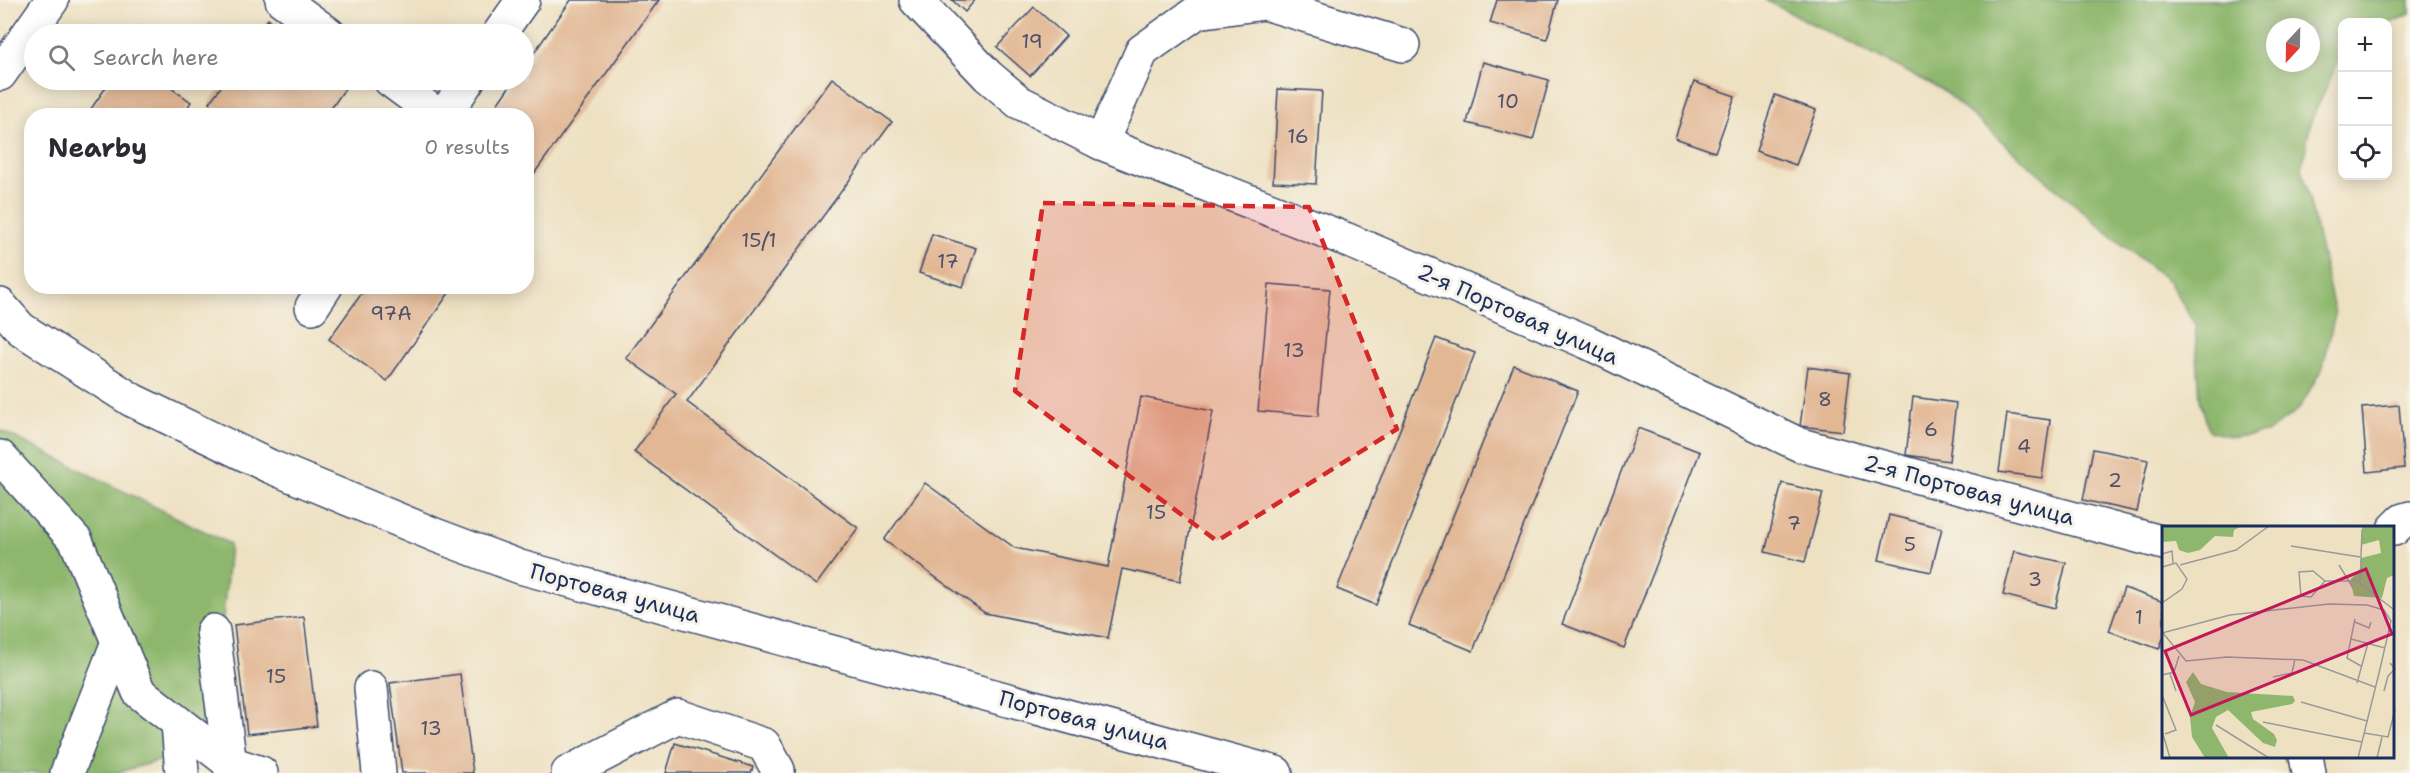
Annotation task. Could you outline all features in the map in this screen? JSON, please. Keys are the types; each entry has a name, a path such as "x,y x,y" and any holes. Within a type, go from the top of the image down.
{"street":[{"path":"35,24 52,0"},
{"path":"506,24 523,0"},
{"name":"2-я Портовая улица","path":"916,0 988,76 1019,102 1101,143 1345,239 1587,342 1800,445 2162,542"},
{"path":"286,1 316,24"},
{"path":"1101,143 1142,51 1197,12 1265,3 1403,45"},
{"path":"0,74 24,40"},
{"path":"404,90 430,108"},
{"path":"448,108 461,90"},
{"name":"Портовая улица","path":"0,305 21,329 132,400 269,466 499,559 597,588 1276,773"},
{"path":"0,457 76,542 139,692 230,768 261,773"},
{"path":"2395,528 2403,520 2410,518"},
{"path":"213,631 230,768"},
{"path":"67,773 118,642"},
{"path":"371,688 379,773"},
{"path":"568,773 678,716 764,745 778,770 777,773"},
{"path":"178,723 182,773"},
{"path":"2306,758 2309,773"}],"highlighted area":[{"path":"1043,203 1309,207 1397,429 1217,541 1015,391"}],"green space":[{"path":"1765,0 2410,0 2410,14 2392,22 2392,18 2338,18 2338,62 2311,121 2302,167 2335,314 2323,367 2299,409 2266,433 2234,437 2209,431 2200,399 2195,325 2170,282 2115,239 1941,89"},
{"path":"0,430 230,544 213,726 162,760 116,773 0,773"}],"building":[{"path":"571,0 659,0 534,174 534,108 495,108 507,90 534,90 534,53"},
{"path":"952,0 975,0 965,12"},
{"path":"1497,0 1558,0 1547,39 1490,23"},
{"path":"1034,7 1066,36 1030,76 997,47"},
{"path":"268,19 275,24 265,24"},
{"path":"1483,62 1549,80 1533,140 1467,123"},
{"path":"832,78 892,122 687,402 858,528 816,585 634,452 676,394 626,358"},
{"path":"1694,82 1735,96 1715,152 1675,138"},
{"path":"1278,89 1322,91 1316,184 1273,182"},
{"path":"104,90 174,90 191,102 187,108 92,108"},
{"path":"219,90 344,90 332,108 216,108 209,103"},
{"path":"1775,95 1816,110 1796,165 1756,151"},
{"path":"932,234 976,248 963,287 919,273"},
{"path":"1269,284 1330,289 1318,416 1258,411"},
{"path":"361,294 448,294 387,381 329,339"},
{"path":"1436,338 1475,353 1376,605 1337,589"},
{"path":"1514,365 1578,391 1473,651 1409,625"},
{"path":"1808,367 1850,373 1843,431 1800,426"},
{"path":"1141,397 1213,411 1180,581 1122,569 1108,638 985,613 884,540 925,483 1015,548 1108,567"},
{"path":"1913,397 1956,403 1949,461 1906,455"},
{"path":"2399,405 2404,468 2367,472 2362,408"},
{"path":"2007,414 2050,420 2042,478 1999,472"},
{"path":"1638,428 1700,452 1624,648 1562,624"},
{"path":"2093,449 2148,460 2137,512 2083,500"},
{"path":"1782,483 1823,493 1805,562 1765,552"},
{"path":"1889,515 1942,528 1931,572 1879,560"},
{"path":"2014,551 2066,563 2055,608 2003,595"},
{"path":"2124,588 2162,601 2162,641 2159,649 2109,631"},
{"path":"304,617 317,726 247,734 234,625"},
{"path":"460,674 473,773 402,773 390,683"},
{"path":"675,743 753,767 751,773 666,773"}]}
